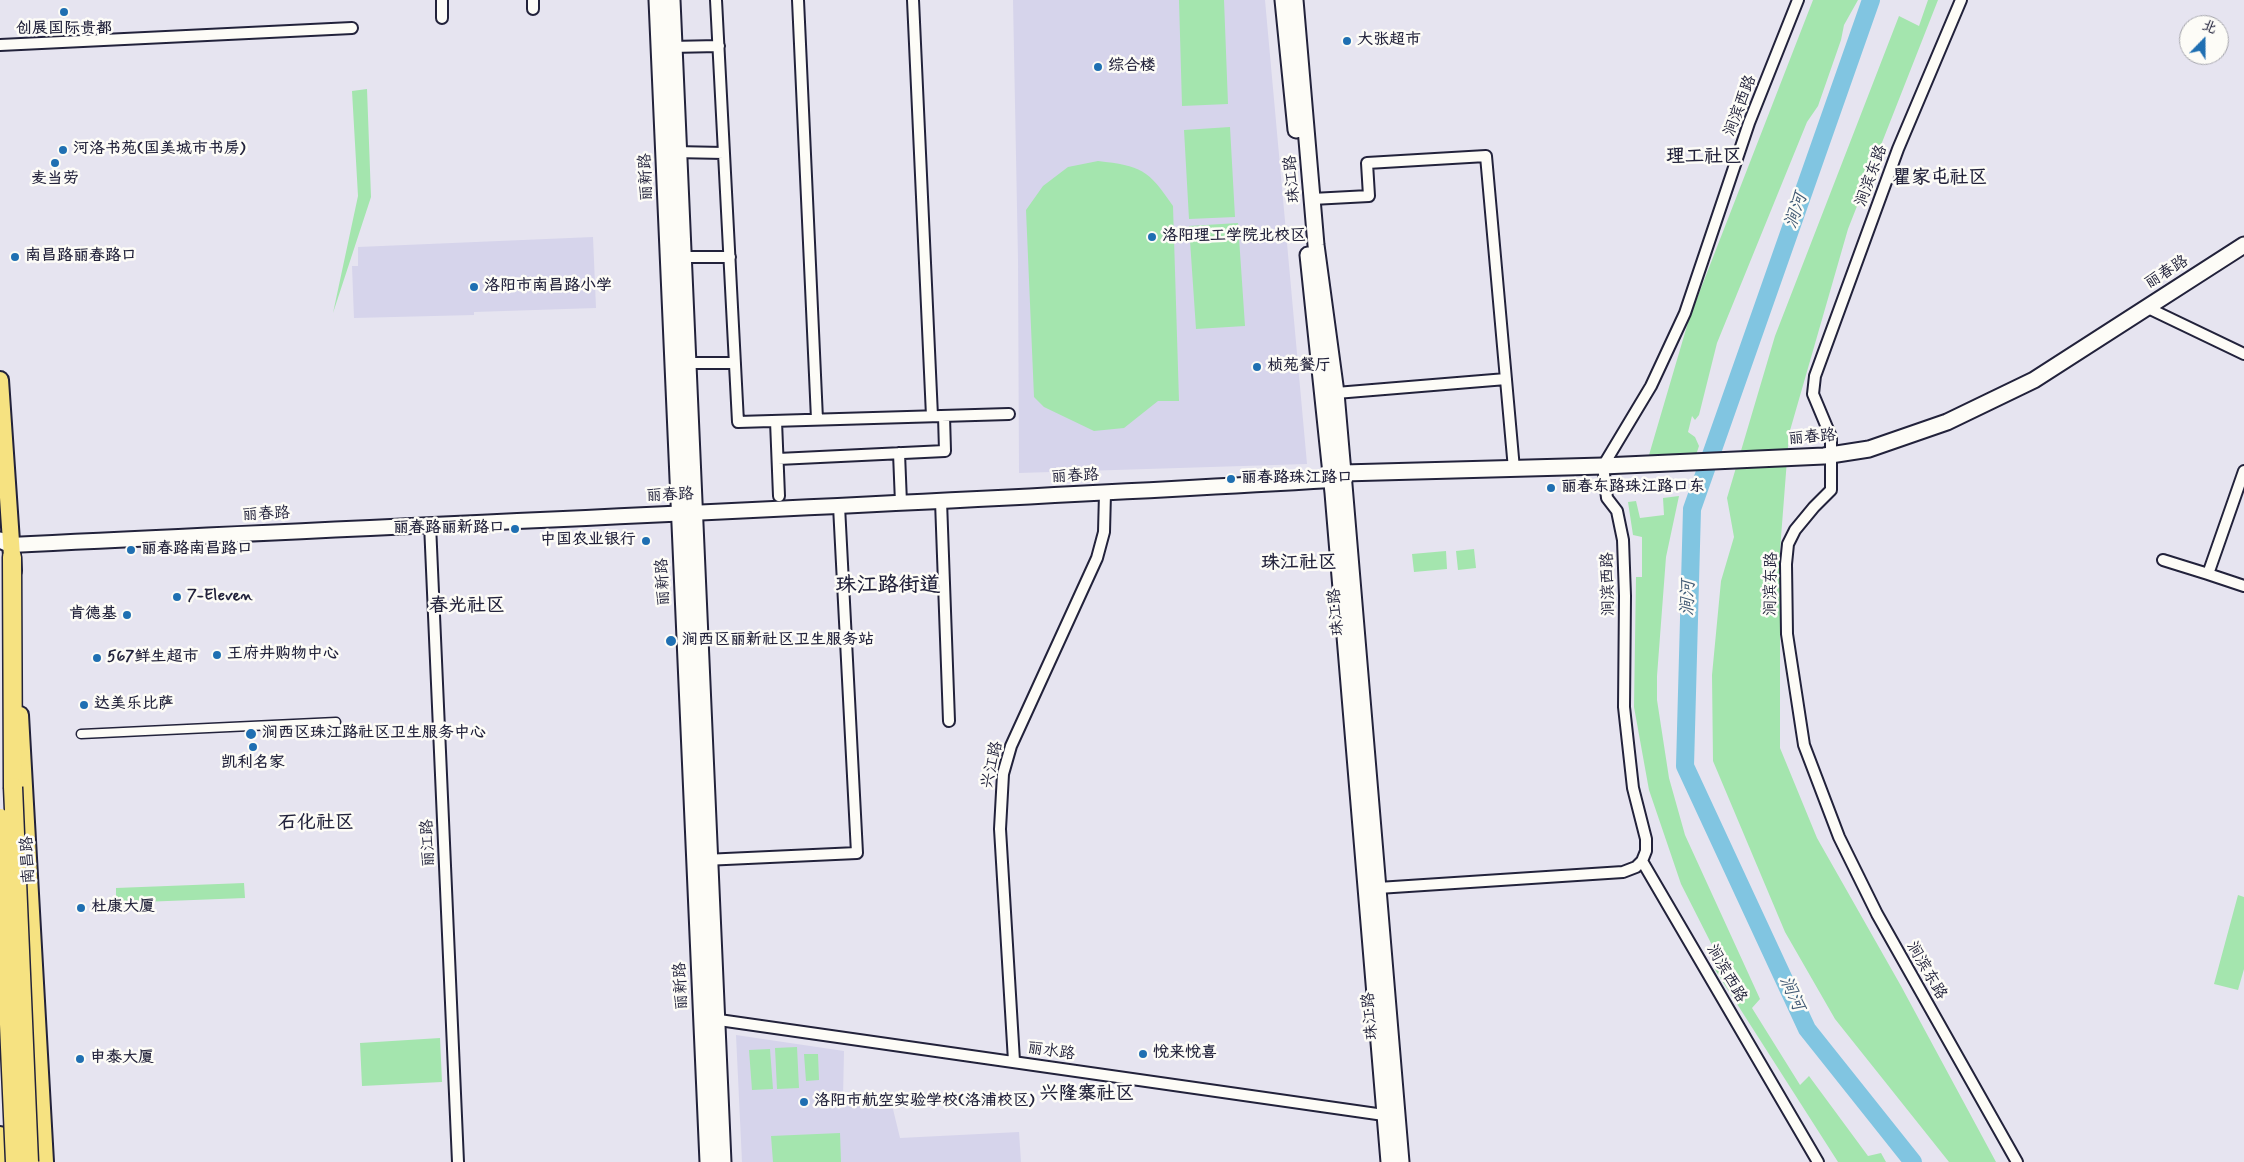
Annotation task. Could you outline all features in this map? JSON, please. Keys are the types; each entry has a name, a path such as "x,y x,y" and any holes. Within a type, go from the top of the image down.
{"highway":[{"name":"南昌路","path":"6,548 13,787 30,1162"},
{"name":"南昌路","path":"0,818 14,1162"}],"main road":[{"name":"丽新路","path":"656,0 666,47"},
{"name":"丽新路","path":"672,0 666,47 709,1018 708,1162"},
{"name":"珠江路","path":"1283,0 1339,478 1378,888 1391,1116 1389,1162"},
{"name":"珠江路","path":"1295,0 1312,199 1336,393 1339,478 1391,1116 1401,1162"},
{"name":"丽春路","path":"2151,309 2244,246"},
{"name":"丽春路","path":"1339,478 1605,471 1829,460 1869,449 1947,422 2034,380 2151,309 2244,256"},
{"name":"南昌路","path":"0,380 6,548 45,1162"},
{"name":"丽春路","path":"1339,478 1514,469 1605,471"},
{"name":"丽新路","path":"709,1018 723,1162"},
{"path":"0,1137 15,1147 26,1148 36,1143 44,1132"},
{"path":"0,1137 1,1162"}],"street":[{"path":"442,0 442,18"},
{"path":"716,0 738,422 1009,414"},
{"path":"798,0 817,420"},
{"path":"913,0 932,416"},
{"name":"涧滨西路","path":"1798,0 1749,123 1685,313 1651,386 1605,471 1607,498 1617,511 1621,522 1623,540 1626,596 1624,707 1633,788 1646,839 1642,861 1818,1162"},
{"name":"涧滨东路","path":"1960,0 1898,149 1814,376 1813,394 1831,437 1829,460 1831,490 1795,530 1788,544 1786,564 1787,634 1804,745 1840,836 1876,914 2017,1162"},
{"path":"0,44 352,28"},
{"path":"666,47 719,46"},
{"path":"670,152 724,153"},
{"path":"1312,199 1369,196 1367,163 1486,156 1514,469"},
{"path":"675,257 730,256"},
{"path":"2151,309 2244,354"},
{"path":"679,363 735,363"},
{"path":"1336,393 1506,379"},
{"path":"778,458 945,451 944,416"},
{"path":"776,421 779,496"},
{"path":"900,453 901,503"},
{"path":"2208,574 2244,471"},
{"name":"丽春路","path":"6,548 430,524 1105,493 1339,478"},
{"name":"兴江路","path":"1014,1061 1000,829 1003,774 1011,746 1097,558 1104,532 1105,493"},
{"path":"941,501 949,721"},
{"path":"702,860 857,853 839,506"},
{"name":"丽江路","path":"430,524 458,1162"},
{"path":"2163,560 2244,586"},
{"path":"81,734 336,722"},
{"path":"1378,888 1623,872 1636,867 1642,861"},
{"name":"丽水路","path":"709,1018 1391,1116"}],"shaded area":[{"name":"洛阳理工学院北校区","path":"1013,0 1265,0 1307,464 1019,473 1018,260"},
{"name":"洛阳市南昌路小学","path":"593,237 596,308 474,312 474,315 354,318 352,266 358,266 358,247"},
{"name":"洛阳市航空实验学校(洛浦校区)","path":"736,1035 844,1051 843,1098 892,1105 900,1138 1019,1132 1021,1162 742,1162"}],"green space":[{"path":"1179,0 1224,0 1228,104 1182,106"},
{"path":"1813,0 1858,0 1844,25 1841,40 1818,106 1807,122 1717,343 1699,415 1695,420 1692,416 1688,432 1695,437 1699,446 1696,455 1649,455 1689,319"},
{"path":"1928,0 1938,0 1848,229 1789,434 1780,550 1780,748 1817,838 1901,986 1996,1162 1949,1162 1835,1019 1785,932 1713,761 1712,675 1721,581 1734,537 1727,498 1775,336 1899,16 1919,26"},
{"path":"367,89 371,197 333,313 358,196 352,91"},
{"path":"1230,127 1235,217 1189,219 1184,130"},
{"path":"1098,161 1124,165 1142,172 1157,184 1173,206 1179,401 1158,401 1124,428 1094,431 1044,407 1034,397 1026,210 1043,186 1068,167"},
{"path":"1238,223 1245,326 1196,329 1189,226"},
{"path":"1679,496 1666,557 1657,676 1657,700 1669,778 1685,835 1760,999 1752,1008 1800,1085 1809,1076 1868,1156 1881,1153 1886,1162 1838,1162 1714,968 1717,955 1681,884 1649,790 1634,707 1636,577 1642,577 1642,537 1633,535 1628,502 1636,501 1640,518 1664,515 1663,498"},
{"path":"1474,549 1476,568 1458,570 1456,551"},
{"path":"1446,551 1447,569 1414,572 1412,554"},
{"path":"244,883 245,898 116,903 116,888"},
{"path":"2238,895 2244,897 2244,969 2238,990 2214,984"},
{"path":"440,1038 442,1082 362,1086 360,1043"},
{"path":"797,1047 799,1088 777,1089 775,1048"},
{"path":"770,1049 773,1089 752,1090 749,1050"},
{"path":"804,1054 818,1054 819,1080 806,1081"},
{"path":"840,1133 841,1162 773,1162 771,1136"}],"waterway":[{"name":"涧河","path":"1871,0 1692,509 1685,766 1807,1029 1913,1162"}],"place":[{"name":"创展国际贵都","path":"64,12"},
{"name":"大张超市","path":"1347,41"},
{"name":"综合楼","path":"1098,67"},
{"name":"河洛书苑(国美城市书房)","path":"63,150"},
{"name":"麦当劳","path":"55,163"},
{"name":"洛阳理工学院北校区","path":"1152,237"},
{"name":"南昌路丽春路口","path":"15,257"},
{"name":"洛阳市南昌路小学","path":"474,287"},
{"name":"桢苑餐厅","path":"1257,367"},
{"name":"丽春路珠江路口","path":"1231,479"},
{"name":"丽春东路珠江路口东","path":"1551,488"},
{"name":"丽春路丽新路口","path":"515,529"},
{"name":"中国农业银行","path":"646,541"},
{"name":"丽春路南昌路口","path":"131,550"},
{"name":"7-Eleven","path":"177,597"},
{"name":"肯德基","path":"127,615"},
{"name":"涧西区丽新社区卫生服务站","path":"671,641"},
{"name":"王府井购物中心","path":"217,655"},
{"name":"567鲜生超市","path":"97,658"},
{"name":"达美乐比萨","path":"84,705"},
{"name":"涧西区珠江路社区卫生服务中心","path":"251,734"},
{"name":"凯利名家","path":"253,747"},
{"name":"杜康大厦","path":"81,908"},
{"name":"悦来悦喜","path":"1143,1054"},
{"name":"申泰大厦","path":"80,1059"},
{"name":"洛阳市航空实验学校(洛浦校区)","path":"804,1102"}],"district":[{"name":"理工社区","path":"1704,158"},
{"name":"瞿家屯社区","path":"1940,179"},
{"name":"珠江社区","path":"1299,564"},
{"name":"珠江路街道","path":"888,587"},
{"name":"春光社区","path":"467,607"},
{"name":"石化社区","path":"316,824"},
{"name":"兴隆寨社区","path":"1087,1095"}]}
